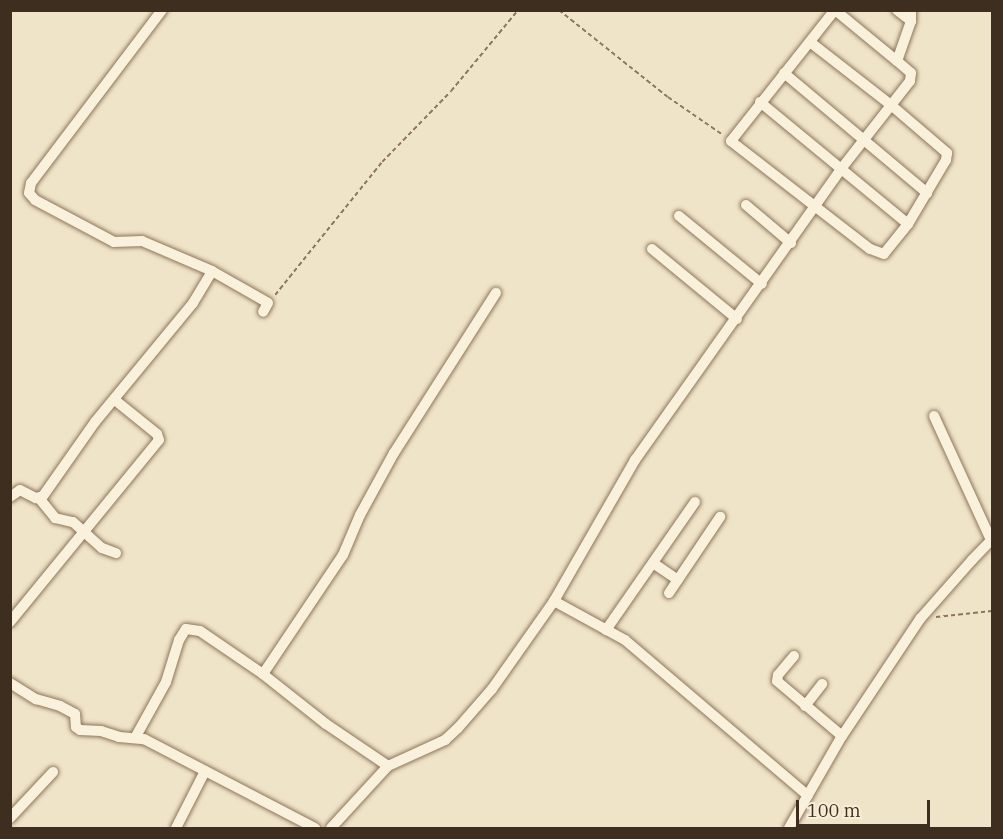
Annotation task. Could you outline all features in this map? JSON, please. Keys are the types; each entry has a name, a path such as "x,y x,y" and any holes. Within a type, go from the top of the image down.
{"street":[{"path":"162,10 31,183 29,193 35,200 114,242 142,241 212,271 266,307"},
{"path":"331,828 388,766 445,740 492,689 554,601 635,460 791,243 815,206 840,169 891,105 911,76 897,61 835,10 731,141 815,206 878,254 884,254 908,224 927,193 946,160 947,153 891,105 810,42"},
{"path":"897,10 911,16 897,61"},
{"path":"784,73 927,193"},
{"path":"760,102 908,224"},
{"path":"746,204 791,243"},
{"path":"680,216 762,284"},
{"path":"652,249 737,319"},
{"path":"39,498 44,496 96,422 193,303 212,271"},
{"path":"263,674 343,555 360,515 394,453 496,293"},
{"path":"10,622 159,440 157,434 115,400"},
{"path":"789,828 842,736 920,619 992,541 934,416"},
{"path":"12,492 24,490 39,498 55,518 70,520 102,548 116,553"},
{"path":"606,630 695,502"},
{"path":"669,593 720,517"},
{"path":"653,563 678,580"},
{"path":"554,601 626,640 808,796"},
{"path":"133,738 166,682 179,640 186,629 200,631 263,674 326,724 388,766"},
{"path":"795,656 778,675 777,681 842,736"},
{"path":"10,683 36,699 60,706 75,714 76,727 80,730 101,731 119,737 144,739 315,828"},
{"path":"805,706 822,684"},
{"path":"176,828 206,771"},
{"path":"10,818 53,772"}],"path":[{"path":"266,307 382,162 451,91 518,10"},
{"path":"560,10 668,97 731,141"},
{"path":"920,619 993,611"}]}
